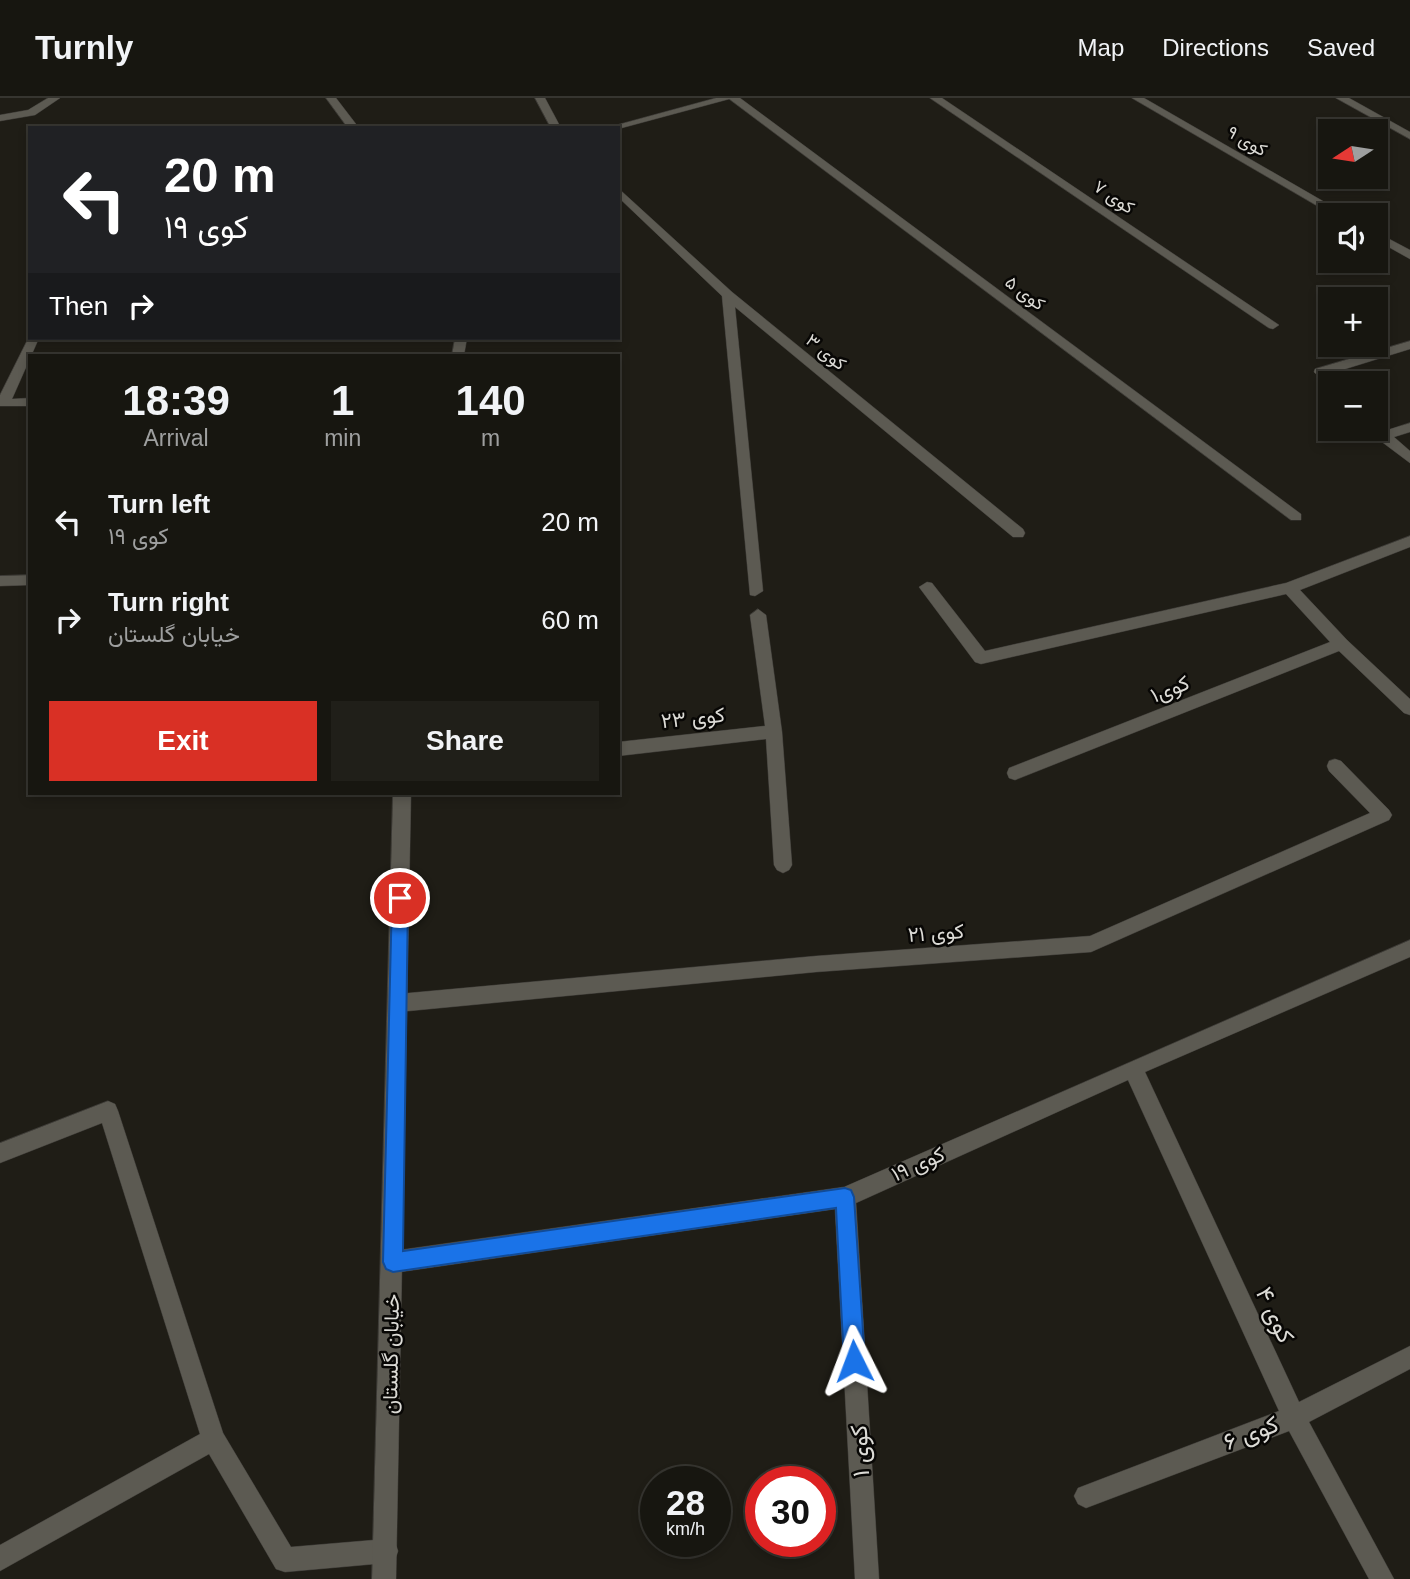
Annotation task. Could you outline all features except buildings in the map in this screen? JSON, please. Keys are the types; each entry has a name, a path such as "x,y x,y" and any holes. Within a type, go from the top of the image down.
{"street":[{"path":"0,118 31,113 55,98"},
{"path":"331,98 352,126"},
{"path":"540,98 555,126"},
{"path":"619,126 727,98"},
{"name":"کوی ۵","path":"733,98 1296,517"},
{"name":"کوی ۷","path":"935,98 1273,325"},
{"name":"کوی ۹","path":"1137,98 1320,203"},
{"path":"1341,98 1410,136"},
{"name":"کوی ۳","path":"620,193 729,295 1018,533"},
{"path":"1388,242 1410,255"},
{"path":"729,295 755,591"},
{"path":"28,402 3,403 32,340"},
{"path":"1323,371 1410,345"},
{"path":"1388,431 1410,427"},
{"path":"1388,440 1410,458"},
{"path":"927,587 981,658 1289,588 1410,541"},
{"path":"0,581 28,580"},
{"path":"1289,588 1341,644 1410,709"},
{"path":"758,615 774,732 783,865"},
{"name":"کوی۱","path":"1015,773 1341,644"},
{"name":"کوی ۲۳","path":"620,749 774,732"},
{"name":"کوی ۲۱","path":"398,1003 816,964 1091,944 1383,815 1335,766"},
{"name":"خیابان گلستان","path":"384,1579 402,795"},
{"name":"کوی ۱۹","path":"393,1262 845,1197 1132,1068 1410,948"},
{"name":"کوی ۴","path":"1132,1068 1294,1417 1381,1579"},
{"path":"0,1153 108,1111 213,1439 285,1560 386,1551"},
{"name":"کوی ۱","path":"845,1197 867,1579"},
{"name":"کوی ۶","path":"1087,1496 1294,1417 1410,1357"},
{"path":"0,1559 213,1439"}],"route":[{"path":"400,898 393,1262 845,1197 854,1361"}]}
